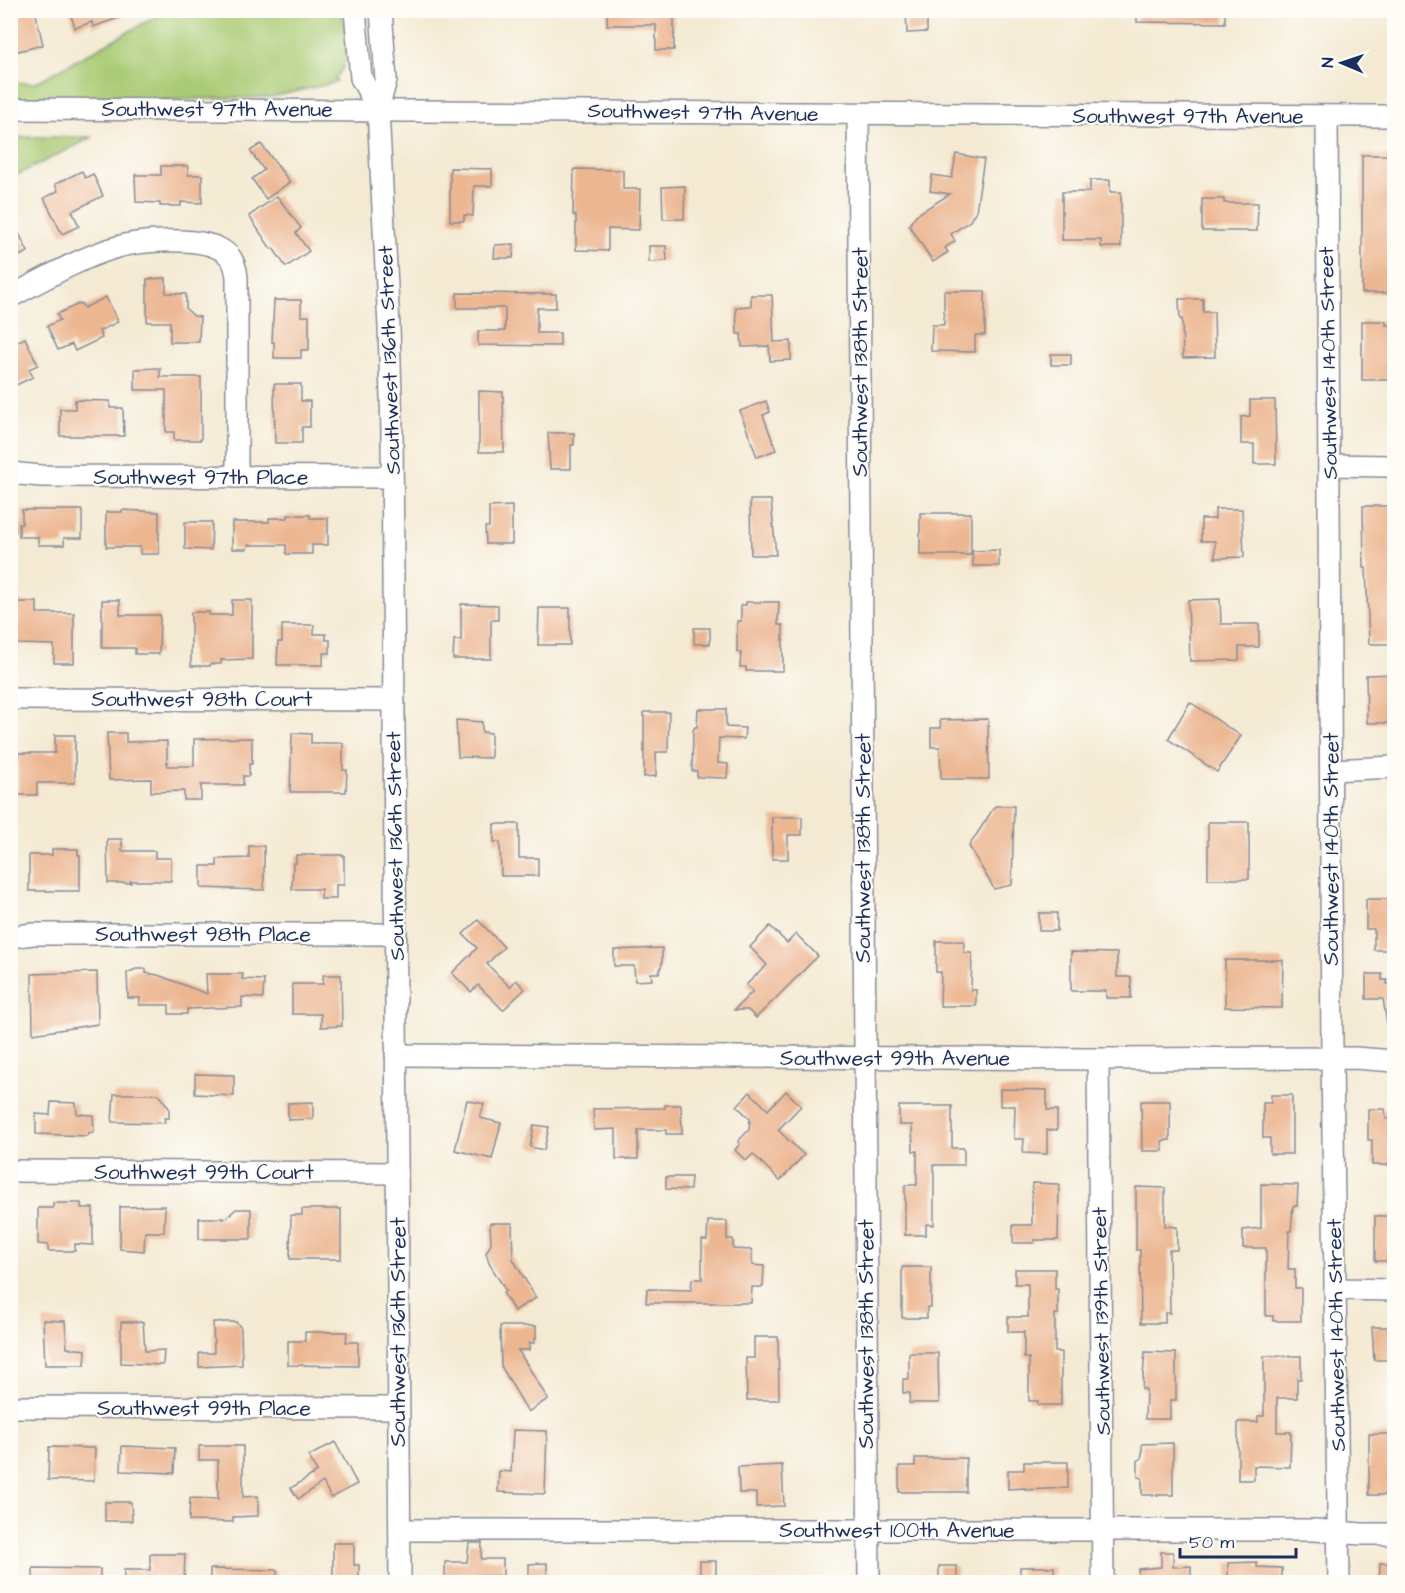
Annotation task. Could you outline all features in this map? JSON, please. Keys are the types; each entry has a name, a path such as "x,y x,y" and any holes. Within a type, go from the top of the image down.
{"street":[{"name":"Southwest 136th Street","path":"355,10 361,78 378,109"},
{"name":"Southwest 136th Street","path":"381,10 386,80 378,109 390,348 392,477 400,1582"},
{"name":"Southwest 97th Avenue","path":"10,110 378,109 1395,116"},
{"name":"Southwest 138th Street","path":"858,114 869,1582"},
{"name":"Southwest 140th Street","path":"1327,116 1332,1059 1339,1582"},
{"path":"10,297 101,252 126,244 186,241 217,247 230,257 237,277 237,477"},
{"path":"1330,465 1395,468"},
{"name":"Southwest 97th Place","path":"10,473 41,476 392,477"},
{"name":"Southwest 98th Court","path":"10,699 393,700"},
{"path":"1330,770 1395,767"},
{"name":"Southwest 98th Place","path":"10,937 33,934 396,934"},
{"name":"Southwest 99th Avenue","path":"396,1055 1373,1059 1395,1061"},
{"name":"Southwest 139th Street","path":"1098,1059 1103,1582"},
{"name":"Southwest 99th Court","path":"10,1171 397,1173"},
{"path":"1335,1289 1395,1290"},
{"name":"Southwest 99th Place","path":"10,1407 398,1408"},
{"name":"Southwest 100th Avenue","path":"400,1530 1315,1530 1395,1534"}],"green space":[{"path":"166,11 342,11 346,47 344,64 341,72 335,78 337,81 333,83 272,97 167,100 11,99 11,82 35,83"},
{"path":"11,137 93,137 11,178"}],"building":[{"path":"10,10 35,10 43,45 10,53"},
{"path":"69,10 134,10 135,12 93,27 92,22 75,28"},
{"path":"607,10 674,10 674,50 656,50 656,25 607,25"},
{"path":"906,10 927,10 927,32 907,33"},
{"path":"1137,10 1225,10 1225,23 1137,22"},
{"path":"261,144 290,182 266,199 252,179 264,170 250,151"},
{"path":"956,154 984,159 976,211 970,221 951,234 955,241 945,248 948,252 933,262 909,225 916,215 950,194 930,191 932,175 952,178"},
{"path":"1362,155 1395,155 1395,293 1362,293"},
{"path":"161,166 188,166 188,175 202,175 202,203 181,202 181,206 160,206 160,203 136,202 135,175 161,175"},
{"path":"450,168 492,169 492,186 474,186 473,216 464,215 464,221 450,221"},
{"path":"574,169 623,170 623,189 640,189 639,230 608,229 608,251 576,250 576,215 573,215"},
{"path":"82,171 85,178 93,174 103,196 72,211 79,226 62,234 44,198 58,191 55,184"},
{"path":"1090,180 1110,180 1110,192 1121,192 1121,247 1101,247 1101,240 1062,240 1062,192 1090,192"},
{"path":"685,186 684,219 663,219 662,187"},
{"path":"277,196 301,228 296,233 309,251 286,267 249,216"},
{"path":"1202,199 1224,199 1224,203 1258,203 1257,231 1202,231"},
{"path":"10,215 28,252 10,260"},
{"path":"514,244 513,258 494,258 495,245"},
{"path":"649,246 666,246 667,261 649,262"},
{"path":"166,278 166,293 186,294 186,309 194,316 200,317 199,342 170,342 170,322 147,322 147,279"},
{"path":"944,291 985,291 985,335 975,335 975,352 931,351 932,325 944,325"},
{"path":"457,293 556,294 556,308 537,308 537,333 560,333 560,346 478,345 478,331 505,331 505,308 457,308"},
{"path":"751,295 772,295 774,342 791,341 791,360 770,361 769,346 742,347 741,334 737,334 736,307 751,306"},
{"path":"106,297 118,322 99,331 102,338 75,351 72,344 58,350 47,326 60,320 57,314 81,303 84,308"},
{"path":"1179,299 1203,299 1203,312 1214,312 1215,357 1183,358"},
{"path":"274,300 301,300 301,316 309,316 309,350 301,350 301,358 274,358 274,342 272,342"},
{"path":"1362,321 1386,321 1386,325 1395,325 1395,363 1388,363 1389,380 1362,380"},
{"path":"25,338 38,365 29,369 33,377 10,388 10,345"},
{"path":"1051,354 1071,354 1071,365 1051,365"},
{"path":"160,368 160,377 201,377 201,440 174,440 174,432 166,432 166,390 135,390 135,369"},
{"path":"274,384 301,384 301,401 310,401 310,427 302,427 302,443 275,443"},
{"path":"479,391 503,392 504,452 479,452"},
{"path":"75,400 110,401 110,408 123,408 124,436 60,436 60,409 75,409"},
{"path":"1250,400 1275,400 1276,464 1254,464 1254,444 1241,444 1241,417 1250,416"},
{"path":"766,401 770,412 763,415 776,450 757,457 740,411"},
{"path":"548,433 574,433 574,445 571,445 571,469 550,469"},
{"path":"750,500 771,500 776,555 751,555"},
{"path":"512,506 512,544 486,544 485,527 489,527 489,507"},
{"path":"1363,506 1395,506 1395,630 1391,630 1391,644 1369,644"},
{"path":"1215,509 1242,509 1244,557 1215,558 1215,541 1201,541 1201,519 1215,519"},
{"path":"22,510 82,510 82,538 64,538 64,545 38,545 38,537 19,537"},
{"path":"122,510 159,512 159,554 140,554 140,547 106,547 106,512 122,512"},
{"path":"920,513 971,513 971,555 920,555"},
{"path":"288,515 328,518 328,545 312,545 312,554 286,554 286,545 248,545 247,549 232,549 232,522 269,522 269,518 288,518"},
{"path":"185,522 212,522 211,550 185,549"},
{"path":"999,550 999,566 973,566 972,551"},
{"path":"1220,599 1221,624 1259,624 1259,647 1239,647 1239,660 1190,661 1188,600"},
{"path":"102,600 120,600 120,615 160,615 159,654 135,654 135,648 102,648"},
{"path":"232,600 252,600 252,659 221,660 221,664 191,666 191,612 232,615"},
{"path":"18,602 37,602 37,613 74,613 74,663 54,663 54,645 17,644"},
{"path":"746,602 779,602 778,625 783,625 783,671 746,671 746,667 740,667 741,652 737,652 737,621 741,621 741,605 746,605"},
{"path":"461,604 498,605 498,620 491,620 491,659 453,659 454,640 461,640"},
{"path":"539,608 570,608 570,645 538,645"},
{"path":"282,625 314,625 314,634 326,634 326,640 330,640 330,653 323,653 323,665 277,665 278,642 282,642"},
{"path":"694,628 710,628 710,644 694,644"},
{"path":"1395,674 1395,723 1367,723 1366,675"},
{"path":"1190,702 1241,736 1217,772 1168,739"},
{"path":"698,709 726,709 726,727 745,728 744,739 719,738 718,763 728,764 727,778 697,777 697,771 692,771 693,730 697,727"},
{"path":"644,712 669,712 668,752 656,752 656,776 644,777"},
{"path":"988,719 989,779 941,779 940,747 931,747 931,728 941,728 940,720"},
{"path":"456,720 482,722 482,732 491,733 491,758 458,757"},
{"path":"107,733 126,733 126,742 167,741 167,766 194,766 194,739 252,738 252,764 249,764 249,776 243,776 243,785 201,785 201,800 184,800 184,791 151,792 151,779 109,780"},
{"path":"292,733 311,734 311,743 343,743 343,770 347,770 346,792 290,792"},
{"path":"55,735 75,735 75,783 37,783 37,795 18,795 18,753 55,753"},
{"path":"995,806 1014,806 1012,885 994,889 969,846"},
{"path":"772,817 802,817 802,835 788,835 788,859 772,859"},
{"path":"1208,822 1249,822 1249,879 1208,879"},
{"path":"494,824 519,824 519,858 538,858 538,876 501,876 500,842 494,842"},
{"path":"107,839 122,839 122,851 155,851 155,858 171,858 171,881 108,883"},
{"path":"249,846 264,846 264,890 201,888 201,866 217,866 217,859 249,858"},
{"path":"52,849 78,849 80,891 29,891 29,855 52,855"},
{"path":"296,855 344,855 344,885 336,885 336,899 321,899 321,889 292,889 293,863 296,863"},
{"path":"1366,899 1395,899 1395,950 1374,950 1374,929 1366,929"},
{"path":"1039,913 1057,913 1057,931 1039,931"},
{"path":"478,920 504,947 487,964 510,987 516,980 525,989 503,1010 478,985 471,992 452,973 477,948 463,934"},
{"path":"770,926 787,943 796,934 818,956 756,1018 748,1010 734,1010 753,991 746,985 767,965 750,947"},
{"path":"936,941 964,941 964,953 972,953 971,990 976,990 976,1006 940,1006 941,972 936,972"},
{"path":"662,948 662,964 659,973 651,973 652,980 635,981 634,966 614,966 614,950"},
{"path":"1071,952 1117,953 1117,977 1131,977 1131,998 1106,998 1106,991 1071,991"},
{"path":"1225,960 1283,960 1282,1008 1225,1007"},
{"path":"136,969 146,969 146,973 158,975 207,994 206,974 243,974 242,979 264,980 263,998 242,997 242,1007 187,1009 187,1014 169,1014 169,1005 139,1005 140,998 128,998 127,973"},
{"path":"97,972 98,1024 33,1034 32,974"},
{"path":"1366,974 1382,974 1382,980 1387,980 1387,984 1395,983 1395,1024 1387,1024 1383,999 1366,999"},
{"path":"323,975 341,975 342,1026 321,1027 321,1014 292,1014 292,984 323,984"},
{"path":"195,1074 234,1075 234,1096 195,1094"},
{"path":"1000,1089 1047,1090 1047,1110 1057,1110 1057,1130 1047,1130 1047,1154 1023,1153 1024,1139 1014,1139 1015,1106 1000,1106"},
{"path":"786,1091 801,1106 778,1130 804,1155 780,1181 753,1154 746,1161 735,1150 740,1144 738,1141 749,1130 750,1119 737,1106 750,1092 768,1110"},
{"path":"114,1094 159,1094 169,1108 169,1118 164,1118 165,1123 112,1122"},
{"path":"1271,1095 1292,1095 1292,1154 1270,1154 1270,1138 1263,1138 1263,1103 1271,1103"},
{"path":"467,1100 484,1104 480,1118 501,1123 492,1159 455,1150"},
{"path":"1141,1101 1170,1101 1170,1140 1162,1141 1163,1151 1142,1151"},
{"path":"51,1102 76,1103 77,1114 93,1115 94,1132 88,1133 87,1136 36,1134 36,1114 50,1115"},
{"path":"313,1102 313,1119 288,1120 288,1103"},
{"path":"665,1105 681,1105 682,1134 666,1134 666,1130 638,1130 638,1159 616,1159 616,1129 594,1130 593,1109 665,1108"},
{"path":"899,1106 952,1106 952,1148 964,1148 964,1165 934,1165 934,1225 926,1224 926,1235 905,1235 905,1185 917,1185 917,1151 913,1151 912,1125 899,1125"},
{"path":"1368,1109 1385,1109 1386,1119 1395,1119 1395,1165 1372,1165 1372,1140 1368,1140"},
{"path":"534,1125 549,1127 544,1150 530,1147"},
{"path":"666,1177 691,1177 690,1190 666,1189"},
{"path":"1032,1183 1059,1184 1058,1240 1013,1243 1013,1225 1032,1225"},
{"path":"1261,1184 1298,1185 1297,1206 1293,1206 1291,1231 1289,1231 1288,1269 1295,1269 1295,1288 1301,1288 1301,1321 1273,1321 1273,1316 1266,1316 1266,1248 1243,1248 1243,1230 1261,1228"},
{"path":"1136,1187 1165,1188 1165,1226 1177,1227 1177,1250 1169,1250 1170,1313 1165,1313 1165,1323 1141,1323 1140,1250 1136,1250"},
{"path":"53,1203 81,1203 81,1208 93,1208 93,1245 75,1244 75,1251 48,1251 48,1245 38,1244 38,1208 53,1208"},
{"path":"165,1206 164,1232 145,1232 144,1251 120,1249 120,1207"},
{"path":"236,1209 251,1209 251,1239 199,1239 199,1218 226,1218"},
{"path":"302,1209 341,1209 341,1259 290,1259 291,1215 302,1215"},
{"path":"1375,1216 1395,1216 1393,1261 1375,1261"},
{"path":"708,1221 727,1221 727,1239 733,1239 733,1249 752,1250 752,1265 764,1266 763,1287 752,1287 751,1303 646,1303 647,1289 691,1290 692,1279 702,1279 702,1240 707,1240"},
{"path":"490,1223 512,1223 513,1259 536,1298 514,1311 503,1293 506,1291 489,1263 486,1253 491,1244"},
{"path":"902,1267 931,1267 931,1307 927,1307 927,1318 902,1318"},
{"path":"1015,1269 1055,1269 1058,1314 1055,1314 1055,1352 1061,1352 1061,1405 1038,1405 1038,1401 1029,1401 1029,1358 1024,1358 1024,1332 1008,1332 1008,1317 1028,1317 1028,1284 1015,1284"},
{"path":"43,1320 65,1321 67,1348 86,1350 85,1365 45,1365"},
{"path":"121,1322 143,1322 145,1351 164,1350 163,1365 121,1363"},
{"path":"213,1322 236,1322 241,1328 242,1365 199,1367 199,1353 214,1353"},
{"path":"500,1326 536,1326 536,1339 534,1343 529,1343 529,1350 518,1350 548,1399 528,1412 501,1366"},
{"path":"1372,1327 1395,1327 1395,1360 1374,1360"},
{"path":"305,1332 347,1332 346,1342 358,1342 358,1366 288,1365 288,1341 305,1341"},
{"path":"754,1337 778,1337 779,1400 747,1400 746,1358 754,1358"},
{"path":"1145,1352 1176,1353 1176,1400 1170,1400 1170,1419 1145,1419 1146,1389 1142,1389"},
{"path":"909,1353 938,1353 939,1403 909,1403 910,1393 903,1393 903,1379 909,1379"},
{"path":"1264,1356 1301,1356 1301,1379 1297,1379 1297,1398 1277,1398 1277,1432 1291,1432 1290,1467 1254,1466 1254,1480 1238,1480 1238,1422 1258,1422 1258,1416 1264,1416"},
{"path":"513,1430 547,1431 545,1494 498,1492 499,1471 511,1472"},
{"path":"1369,1434 1395,1434 1395,1490 1390,1490 1390,1495 1369,1495"},
{"path":"335,1442 357,1484 331,1498 323,1482 298,1499 291,1488 317,1472 309,1456"},
{"path":"1173,1443 1173,1495 1142,1495 1142,1478 1138,1477 1138,1460 1141,1459 1142,1444"},
{"path":"122,1446 175,1448 174,1473 121,1471"},
{"path":"199,1446 243,1446 243,1497 258,1496 258,1516 233,1517 233,1522 189,1521 190,1498 218,1499 218,1460 199,1460"},
{"path":"49,1447 95,1448 94,1481 48,1480"},
{"path":"915,1458 966,1458 966,1492 899,1492 899,1466 915,1466"},
{"path":"1024,1462 1068,1462 1068,1488 1008,1489 1008,1470 1024,1470"},
{"path":"782,1465 784,1506 756,1507 756,1493 739,1493 738,1467"},
{"path":"105,1502 131,1502 132,1521 105,1521"},
{"path":"333,1543 354,1543 354,1565 359,1565 359,1582 333,1582"},
{"path":"469,1543 482,1543 481,1559 503,1559 503,1576 475,1576 475,1582 445,1582 445,1562 467,1562"},
{"path":"1161,1552 1173,1552 1173,1567 1191,1566 1191,1582 1139,1582 1138,1569 1161,1567"},
{"path":"150,1554 185,1554 184,1582 124,1582 124,1570 150,1570"},
{"path":"700,1561 716,1561 716,1582 700,1582"},
{"path":"1257,1562 1257,1567 1282,1568 1282,1582 1228,1582 1228,1563"},
{"path":"547,1563 547,1582 529,1580 529,1564"},
{"path":"1380,1563 1395,1563 1395,1582 1379,1582"},
{"path":"939,1566 957,1566 957,1582 939,1582"},
{"path":"1020,1567 1054,1567 1054,1582 1020,1582"},
{"path":"33,1568 100,1569 100,1582 33,1582"},
{"path":"210,1569 277,1570 277,1582 210,1582"}]}
